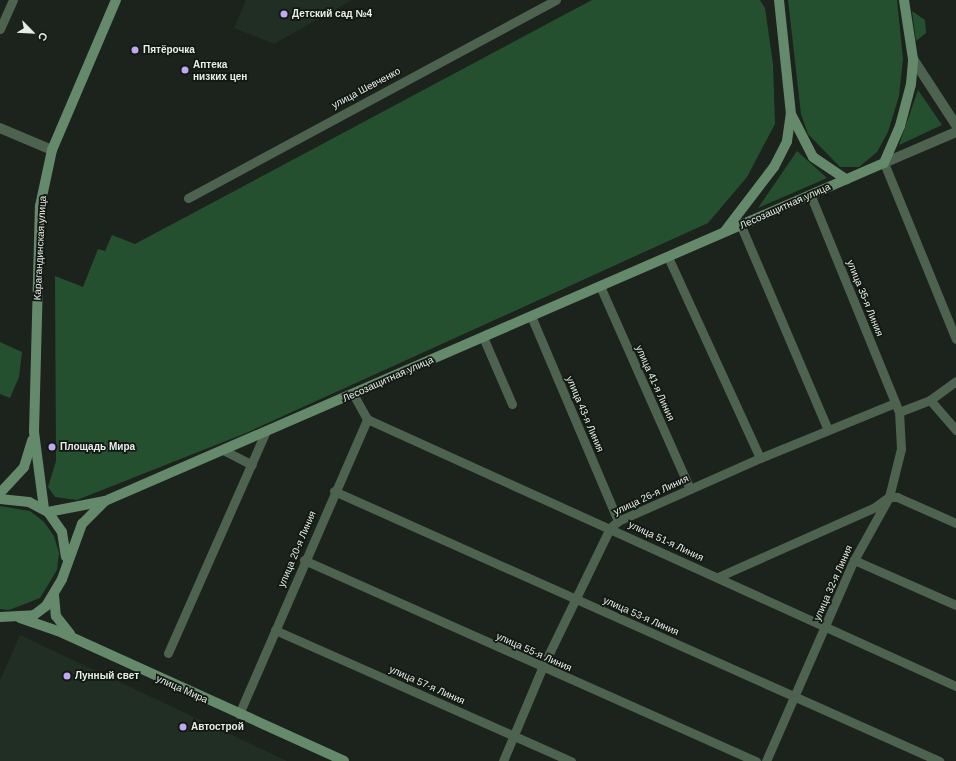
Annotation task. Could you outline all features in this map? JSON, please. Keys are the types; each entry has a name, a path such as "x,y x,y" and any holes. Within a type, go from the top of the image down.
{"main road":[{"name":"Карагандинская улица","path":"46,510 34,432 40,206 52,150 116,0"},
{"path":"779,0 791,114 813,157 846,179"},
{"path":"884,163 902,120 913,59 904,0"},
{"name":"Лесозащитная улица","path":"724,233 774,168 787,141 791,114"},
{"name":"Лесозащитная улица","path":"46,510 105,501 225,451 531,316 741,226 810,194 884,163"},
{"path":"0,493 24,467 34,432"},
{"path":"0,499 17,499 46,510 62,532 66,561"},
{"path":"75,638 56,616 54,596 66,561 82,524 105,501"},
{"path":"0,627 4,618 20,618 34,615 54,596"},
{"name":"улица Мира","path":"20,618 75,638 344,761"}],"street":[{"path":"0,29 14,0"},
{"name":"улица Шевченко","path":"188,198 556,0"},
{"path":"913,59 956,125"},
{"path":"0,128 52,150"},
{"path":"956,132 884,163 956,339"},
{"name":"улица 35-я Линия","path":"810,194 899,412"},
{"path":"741,226 827,428"},
{"path":"668,257 760,458"},
{"name":"улица 41-я Линия","path":"600,286 690,489"},
{"name":"улица 43-я Линия","path":"531,316 618,521"},
{"path":"483,337 512,404"},
{"path":"899,412 930,400 956,381"},
{"path":"354,394 367,419"},
{"path":"930,400 956,430"},
{"name":"улица 26-я Линия","path":"503,761 512,735 542,668 610,528 618,521 827,428 895,403"},
{"name":"улица 32-я Линия","path":"766,761 854,560 889,497 901,449 899,412"},
{"name":"улица 20-я Линия","path":"239,714 304,560 367,419"},
{"name":"улица 51-я Линия","path":"367,419 826,625 956,686"},
{"path":"168,653 265,433"},
{"path":"225,451 252,465"},
{"name":"улица 53-я Линия","path":"334,491 939,761"},
{"path":"718,577 875,507 889,497 898,497 956,523"},
{"name":"улица 55-я Линия","path":"304,560 542,668 756,761"},
{"path":"854,560 956,605"},
{"name":"улица 57-я Линия","path":"275,630 571,761"}],"shaded area":[{"name":"Детский сад №4","path":"246,0 352,0 274,44 234,28"},
{"path":"20,635 287,761 0,761 0,680"}],"green space":[{"path":"592,0 760,0 765,8 773,64 775,124 747,177 708,223 246,433 77,500 55,497 48,487 56,461 55,276 83,287 98,249 105,251 112,235 135,244"},
{"path":"788,0 897,0 903,59 899,96 888,132 877,152 859,167 840,167 808,134 801,114"},
{"path":"912,11 925,20 926,33 916,41"},
{"path":"918,90 942,125 899,145"},
{"path":"797,151 827,178 758,208"},
{"path":"0,342 22,352 19,377 10,398 0,394"},
{"path":"0,506 30,511 44,522 54,536 59,553 57,570 40,598 9,610 0,609"}],"place":[{"name":"Детский сад №4","path":"284,14"},
{"name":"Пятёрочка","path":"135,50"},
{"name":"Аптека низких цен","path":"185,70"},
{"name":"Площадь Мира","path":"52,447"},
{"name":"Лунный свет","path":"67,676"},
{"name":"Автострой","path":"183,727"}]}
